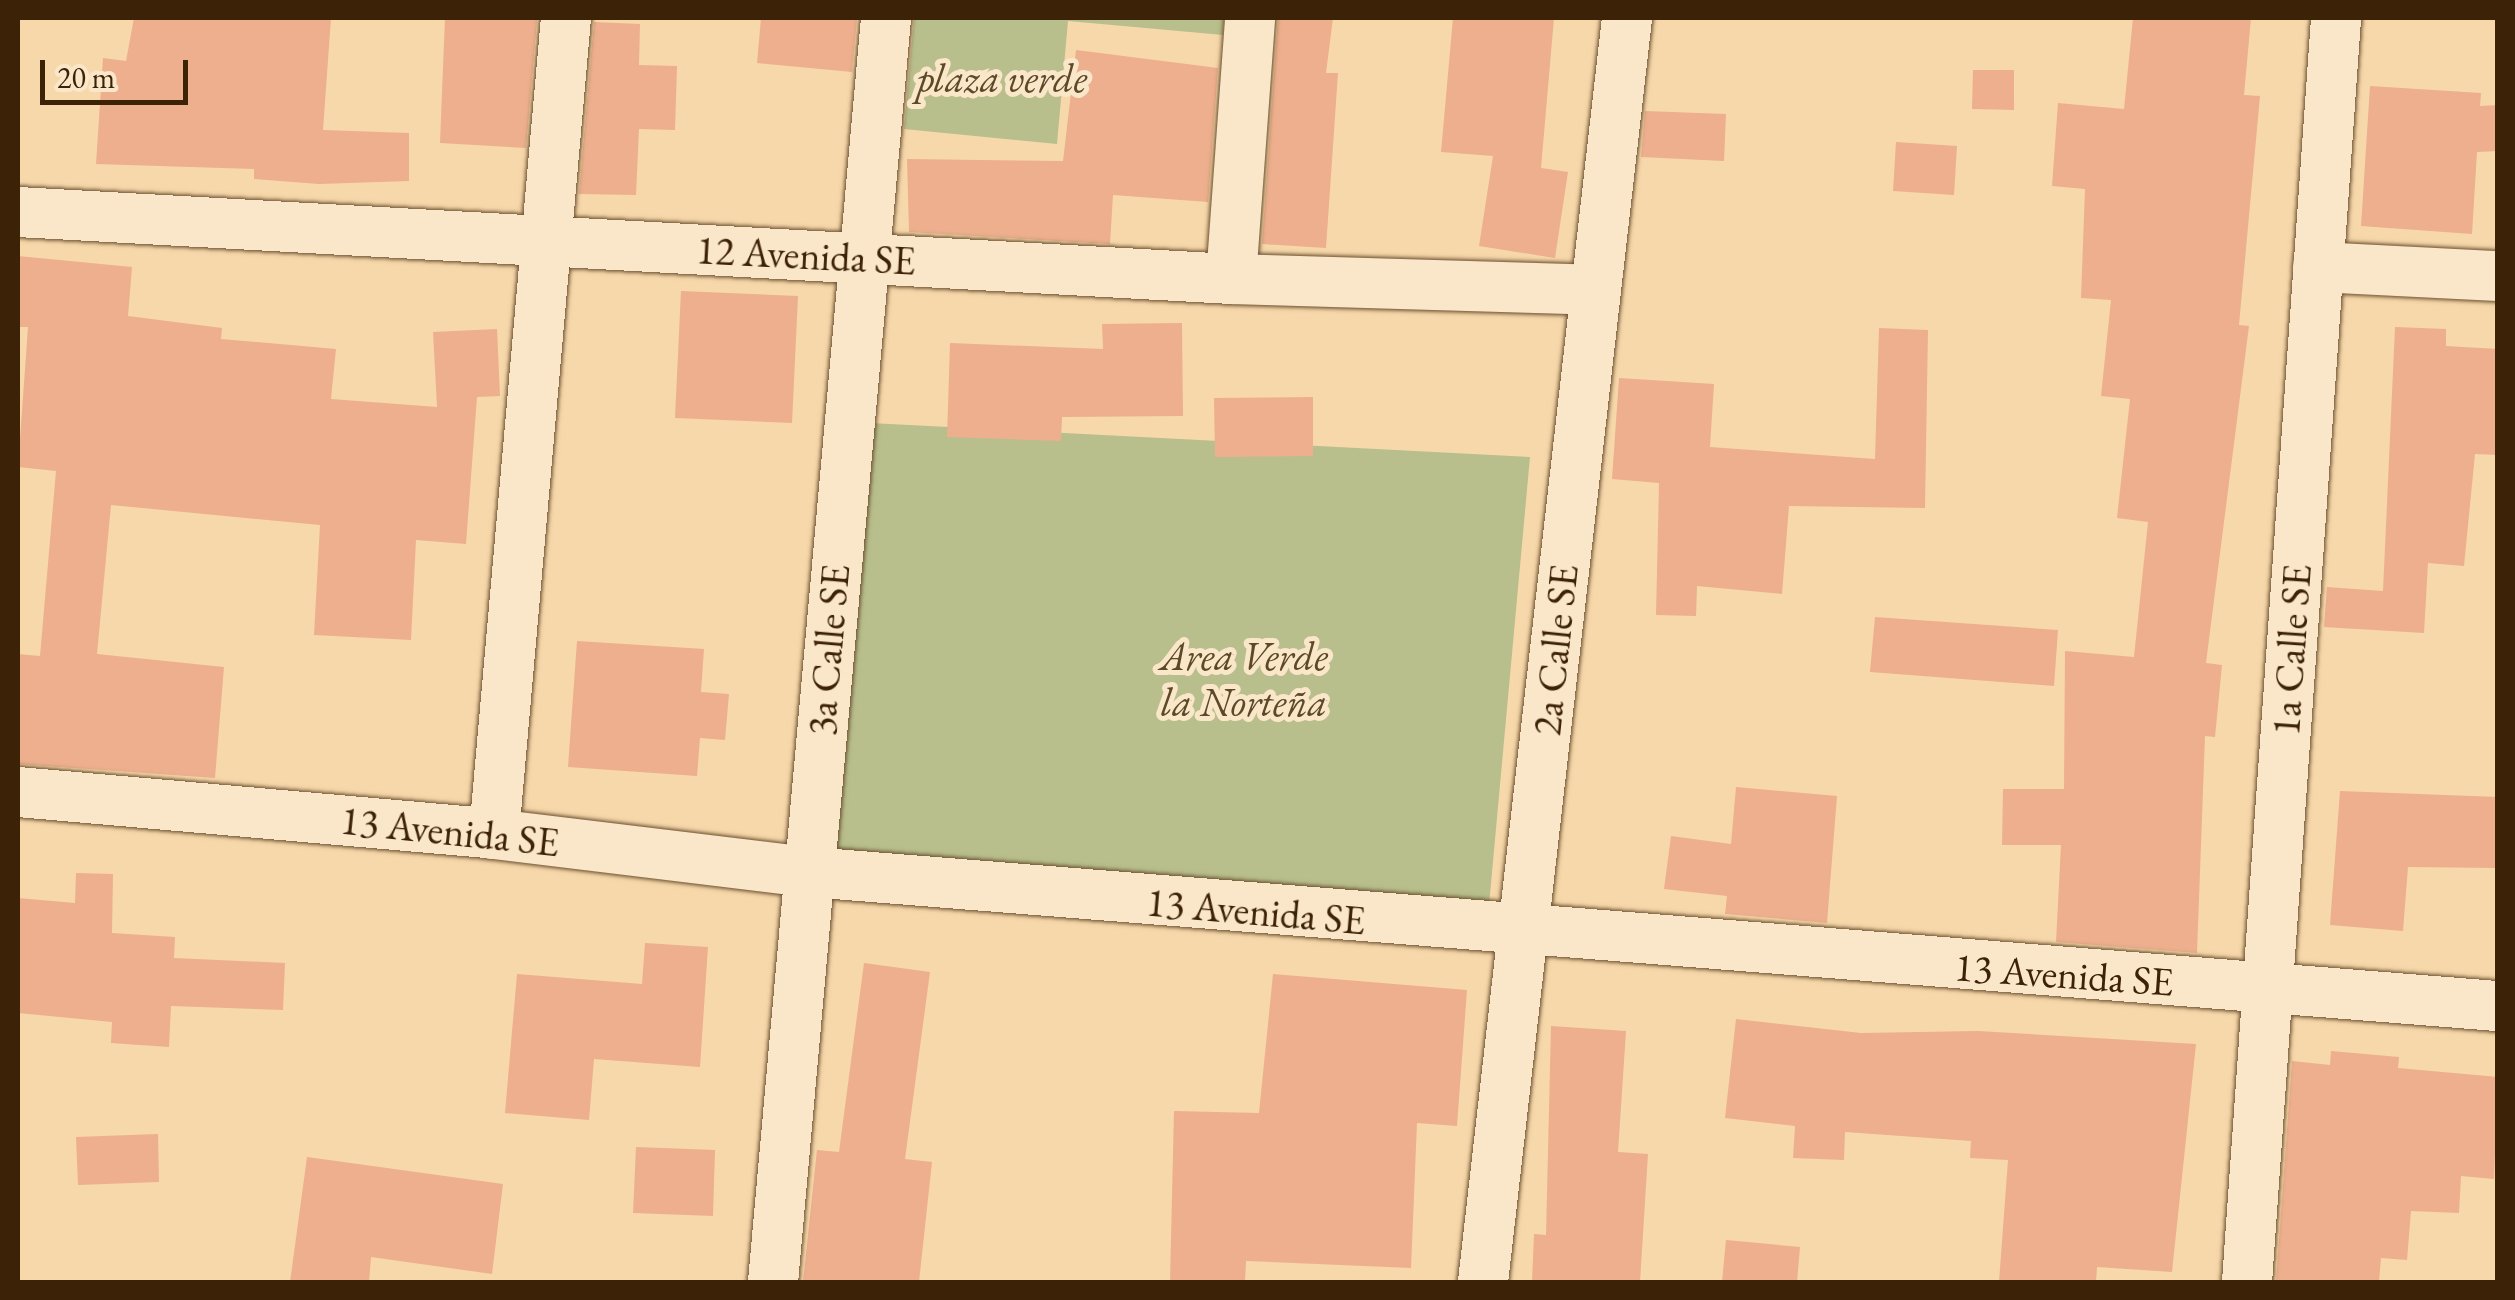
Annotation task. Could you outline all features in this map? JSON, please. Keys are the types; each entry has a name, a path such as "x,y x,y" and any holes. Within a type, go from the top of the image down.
{"street":[{"path":"494,834 566,18"},
{"name":"3a Calle SE","path":"773,1282 886,18"},
{"path":"1232,278 1250,18"},
{"name":"2a Calle SE","path":"1483,1282 1627,18"},
{"name":"1a Calle SE","path":"2246,1282 2336,18"},
{"name":"12 Avenida SE","path":"18,212 1232,278 1595,290"},
{"path":"2318,267 2498,276"},
{"name":"13 Avenida SE","path":"18,792 494,834 809,872 1524,934 2498,1006"}],"green space":[{"name":"plaza verde","path":"914,18 1224,18 1223,35 1068,21 1057,144 904,129"},
{"name":"Area Verde la Norteña","path":"870,423 1530,457 1486,938 816,878"}],"building":[{"path":"134,18 331,18 323,130 409,133 409,181 319,184 254,179 254,169 96,164 103,58 126,61"},
{"path":"445,18 537,20 526,148 440,143"},
{"path":"761,18 857,18 852,72 757,63"},
{"path":"1278,18 1333,18 1326,73 1338,73 1326,248 1262,244"},
{"path":"1453,18 1554,18 1541,168 1568,172 1555,258 1479,246 1493,156 1441,152"},
{"path":"2133,18 2251,18 2244,95 2260,96 2239,325 2249,326 2206,663 2222,665 2215,737 2205,736 2197,953 2056,942 2061,845 2002,845 2003,789 2064,789 2065,651 2134,657 2148,522 2117,518 2130,399 2101,396 2111,300 2081,298 2085,189 2052,186 2058,103 2124,109"},
{"path":"594,22 640,24 639,65 677,66 675,130 639,129 636,195 579,194"},
{"path":"1076,50 1218,68 1208,202 1113,195 1110,244 909,232 907,159 1063,161"},
{"path":"1973,70 2014,70 2014,110 1972,109"},
{"path":"2370,86 2481,93 2480,106 2498,105 2498,151 2477,152 2472,234 2361,226"},
{"path":"1645,111 1726,114 1724,161 1641,157"},
{"path":"1896,142 1957,146 1954,195 1893,191"},
{"path":"18,256 132,267 128,316 222,328 221,339 336,349 331,399 437,407 433,332 497,329 500,396 477,397 466,544 416,540 411,640 314,635 320,525 111,505 97,654 224,667 215,778 18,764 18,654 40,656 56,471 18,467 28,327 18,327"},
{"path":"681,291 798,296 792,423 675,418"},
{"path":"1182,323 1183,416 1062,417 1061,441 947,437 950,343 1103,349 1102,324"},
{"path":"2395,327 2446,329 2446,346 2498,349 2498,455 2475,454 2464,566 2428,563 2424,633 2324,627 2327,587 2383,591"},
{"path":"1879,328 1928,330 1925,508 1789,506 1782,594 1697,586 1696,616 1656,615 1659,483 1612,479 1619,378 1714,384 1710,447 1875,459"},
{"path":"1313,397 1313,456 1215,457 1214,398"},
{"path":"1875,617 2058,630 2054,686 1870,672"},
{"path":"577,641 704,649 701,692 729,694 725,740 700,738 697,776 568,767"},
{"path":"1736,787 1837,796 1827,923 1725,914 1727,896 1664,889 1671,836 1731,844"},
{"path":"2340,791 2498,797 2498,868 2408,867 2403,931 2330,925"},
{"path":"76,873 113,874 112,933 175,937 174,958 285,963 283,1010 171,1006 169,1047 111,1043 112,1022 18,1013 18,898 75,903"},
{"path":"645,943 708,947 700,1067 594,1059 589,1120 505,1113 517,974 642,984"},
{"path":"864,963 930,972 905,1159 932,1162 919,1282 803,1282 817,1150 839,1152"},
{"path":"1273,974 1467,990 1457,1126 1417,1123 1411,1268 1246,1261 1245,1282 1170,1282 1174,1111 1259,1113"},
{"path":"1736,1019 1861,1033 1978,1031 2196,1044 2172,1272 2097,1267 2096,1282 1999,1282 2008,1160 1970,1158 1971,1141 1845,1132 1844,1160 1793,1158 1795,1126 1725,1118"},
{"path":"1551,1026 1626,1031 1618,1152 1648,1154 1640,1282 1532,1282 1534,1234 1546,1235"},
{"path":"2331,1051 2399,1057 2398,1068 2498,1077 2494,1179 2461,1176 2459,1213 2411,1211 2407,1260 2381,1258 2379,1282 2276,1282 2292,1061 2330,1065"},
{"path":"158,1134 159,1182 78,1185 76,1137"},
{"path":"636,1147 715,1150 713,1216 633,1213"},
{"path":"307,1157 503,1184 492,1274 371,1257 369,1282 290,1282"},
{"path":"1726,1240 1800,1247 1797,1282 1722,1282"}]}
